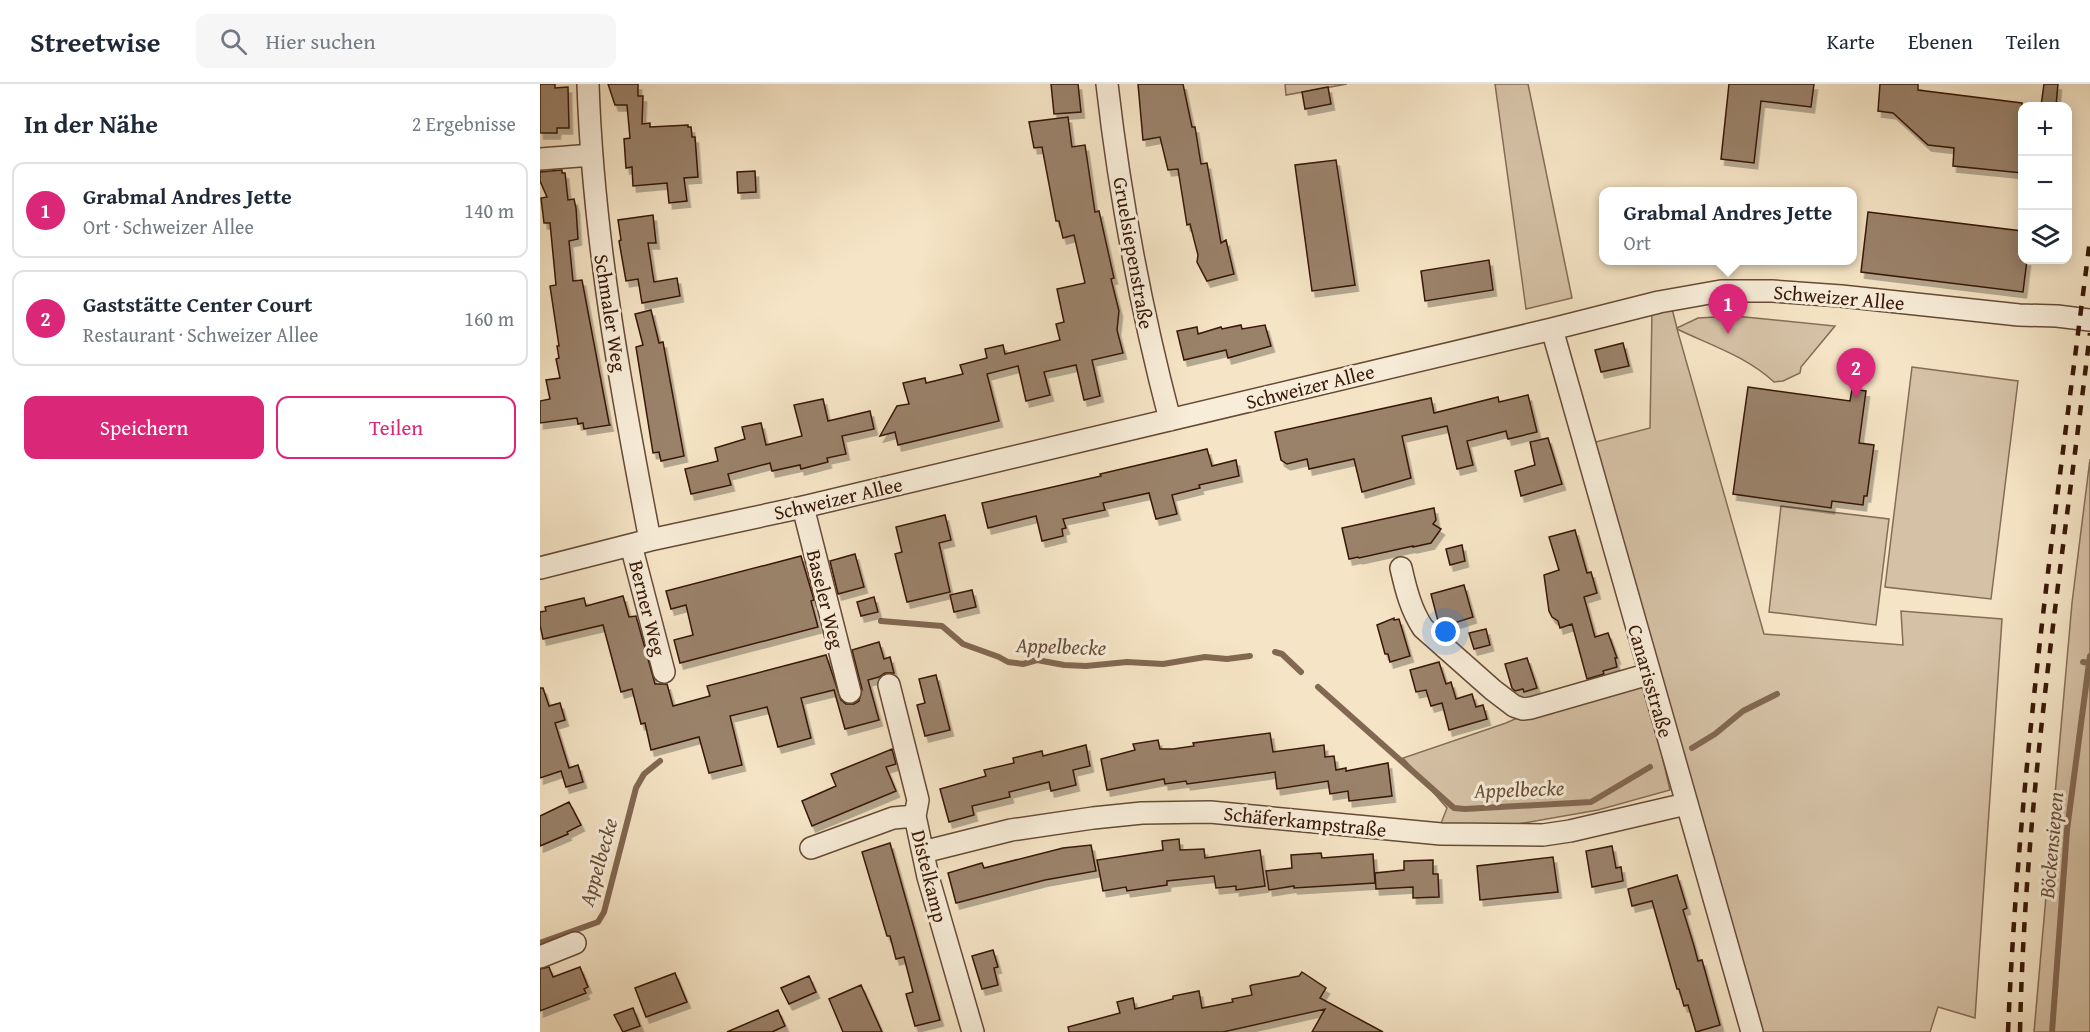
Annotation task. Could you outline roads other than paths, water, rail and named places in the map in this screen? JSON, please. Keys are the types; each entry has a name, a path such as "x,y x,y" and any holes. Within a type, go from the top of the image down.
{"street":[{"name":"Schmaler Weg","path":"588,84 601,246 623,391 641,543"},
{"name":"Gruelsiepenstraße","path":"1107,84 1135,269 1170,420"},
{"path":"540,159 592,155"},
{"name":"Schweizer Allee","path":"540,568 1659,302 1721,291 1772,291 1841,296 2019,315 2090,320"},
{"name":"Canarisstraße","path":"1552,329 1752,1032"},
{"name":"Baseler Weg","path":"803,507 850,692"},
{"name":"Berner Weg","path":"641,543 664,672"},
{"path":"1401,568 1408,598 1423,628 1493,690 1523,709 1649,674"},
{"name":"Distelkamp","path":"889,685 918,800 915,816 928,877 973,1032"},
{"name":"Schäferkampstraße","path":"923,852 1011,830 1142,813 1210,812 1441,834 1544,835 1686,804"},
{"path":"811,849 893,818 915,816"},
{"path":"540,957 575,944"}],"waterway":[{"name":"Appelbecke","path":"881,621 942,626 963,644 1008,662 1023,664 1037,660 1086,666 1127,662 1163,664 1205,657 1227,659 1250,656"},
{"name":"Appelbecke","path":"1275,652 1282,654 1301,672"},
{"name":"Appelbecke","path":"2083,662 2089,663 2090,656"},
{"name":"Böckensiepen","path":"2052,1032 2067,830 2089,663"},
{"name":"Appelbecke","path":"1318,687 1454,808 1591,802 1650,767"},
{"name":"Appelbecke","path":"1692,748 1715,734 1743,711 1777,694"},
{"name":"Appelbecke","path":"540,943 598,922 604,912 636,788 644,774 660,761"}],"railway":[{"path":"2008,1032 2013,933 2030,734 2052,536 2090,239"},
{"path":"2020,1032 2023,944 2037,769 2090,333"}],"place":[{"name":"Grabmal Andres Jette","path":"1728,334"},
{"name":"Gaststätte Center Court","path":"1856,398"}]}
